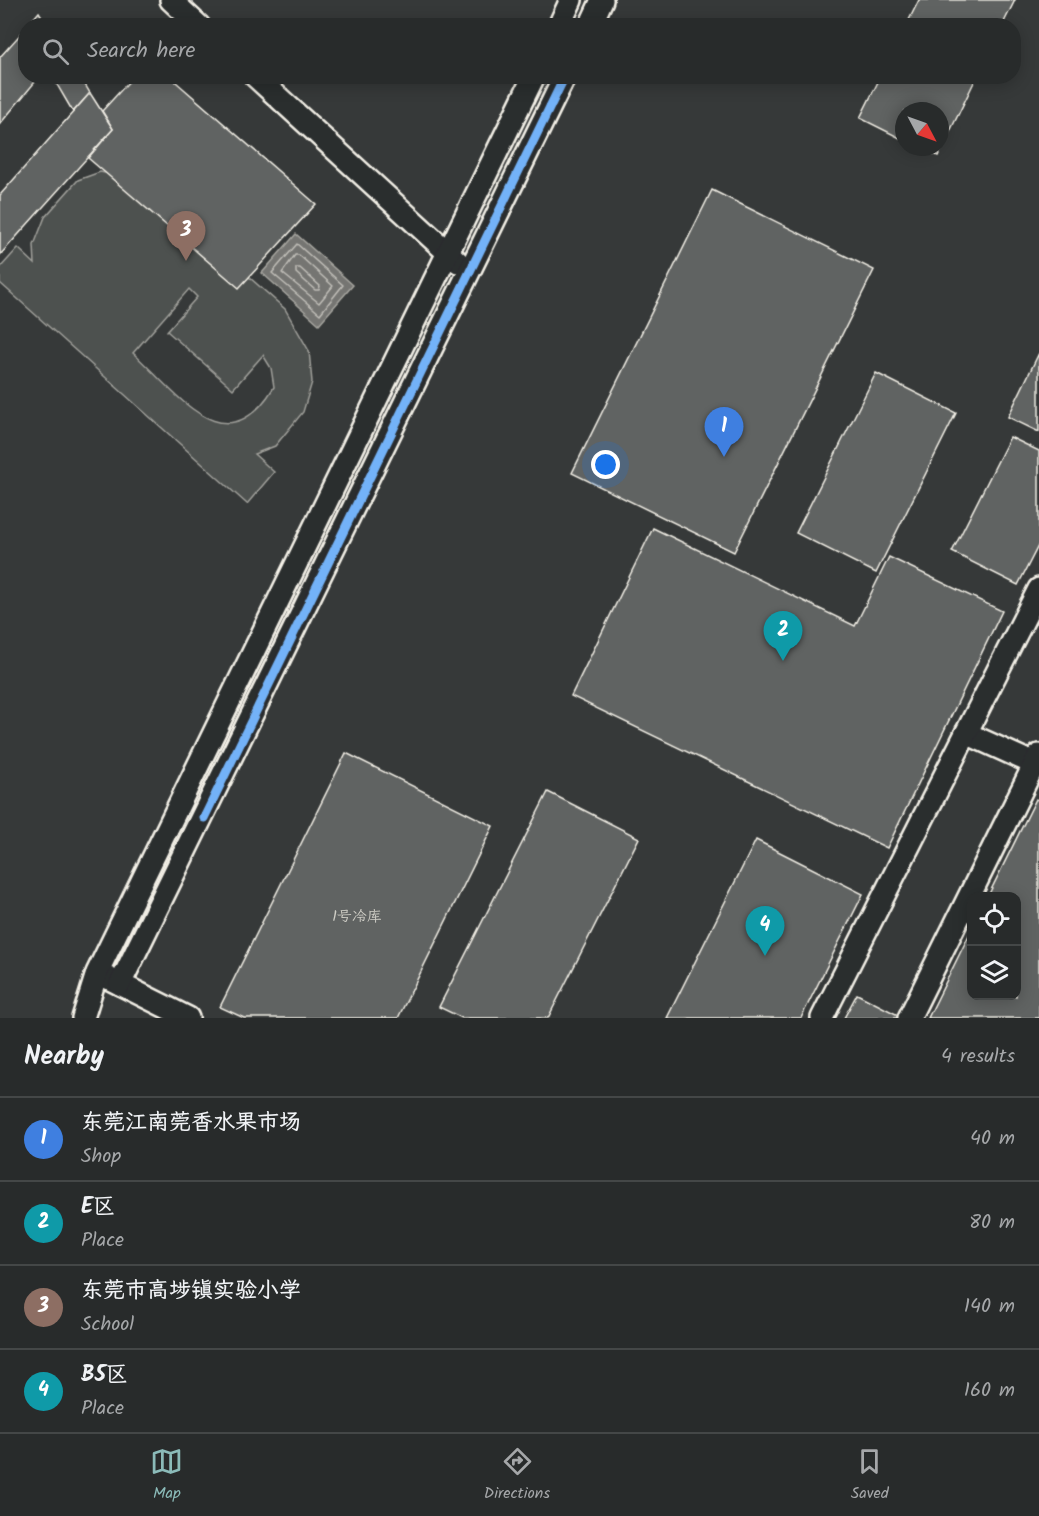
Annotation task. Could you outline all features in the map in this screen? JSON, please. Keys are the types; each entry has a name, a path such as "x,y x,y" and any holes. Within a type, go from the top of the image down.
{"street":[{"path":"171,0 190,18"},
{"path":"563,18 571,0"},
{"path":"594,18 602,0"},
{"path":"264,84 470,272"},
{"path":"83,1018 97,973 530,84"},
{"path":"120,984 204,818 561,84"},
{"path":"822,1018 1039,589"},
{"path":"909,1018 1037,762 966,733"},
{"path":"97,973 188,1018"}],"shaded area":[{"path":"100,172 130,178 159,197 285,309 309,351 312,382 303,412 275,446 254,454 274,472 247,504 0,283 0,268 18,248 35,264 34,245 45,217 78,180","holes":["189,289 197,297 167,331 233,389 263,355 271,368 274,387 256,410 238,421 220,422 202,415 167,387 133,353"]}],"water":[{"path":"296,234 353,285 319,324 262,273"}],"building":[{"path":"919,0 1015,0 1006,18 910,18"},
{"path":"39,12 43,18 34,18"},
{"path":"18,37 18,84 33,84 0,124 0,57"},
{"path":"57,84 85,84 90,93 73,112"},
{"path":"127,84 178,84 316,204 239,288 88,158 113,129 102,111"},
{"path":"877,84 973,84 949,133 949,102 895,102 895,136 860,118"},
{"path":"90,93 113,129 0,255 0,195"},
{"path":"712,190 874,270 734,552 572,473"},
{"path":"1039,353 1039,432 1008,417"},
{"path":"876,373 956,413 876,573 796,533"},
{"path":"1010,437 1039,451 1039,544 1018,585 952,552"},
{"path":"653,528 855,626 889,557 1002,611 887,848 571,696"},
{"path":"346,753 493,826 398,1018 244,1018 220,1007"},
{"path":"548,792 639,838 548,1018 462,1018 439,1007"},
{"path":"1036,799 1039,801 1039,1018 928,1018 967,939 967,1000 1021,1000 1021,892 990,892"},
{"path":"756,840 863,894 801,1018 667,1018"},
{"path":"857,994 900,1016 899,1018 844,1018"}],"cycle path":[{"path":"204,818 561,84"}],"place":[{"name":"东莞市高埗镇实验小学","path":"186,261"},
{"name":"东莞江南莞香水果市场","path":"724,457"},
{"name":"E区","path":"783,661"},
{"name":"B5区","path":"765,956"}]}
